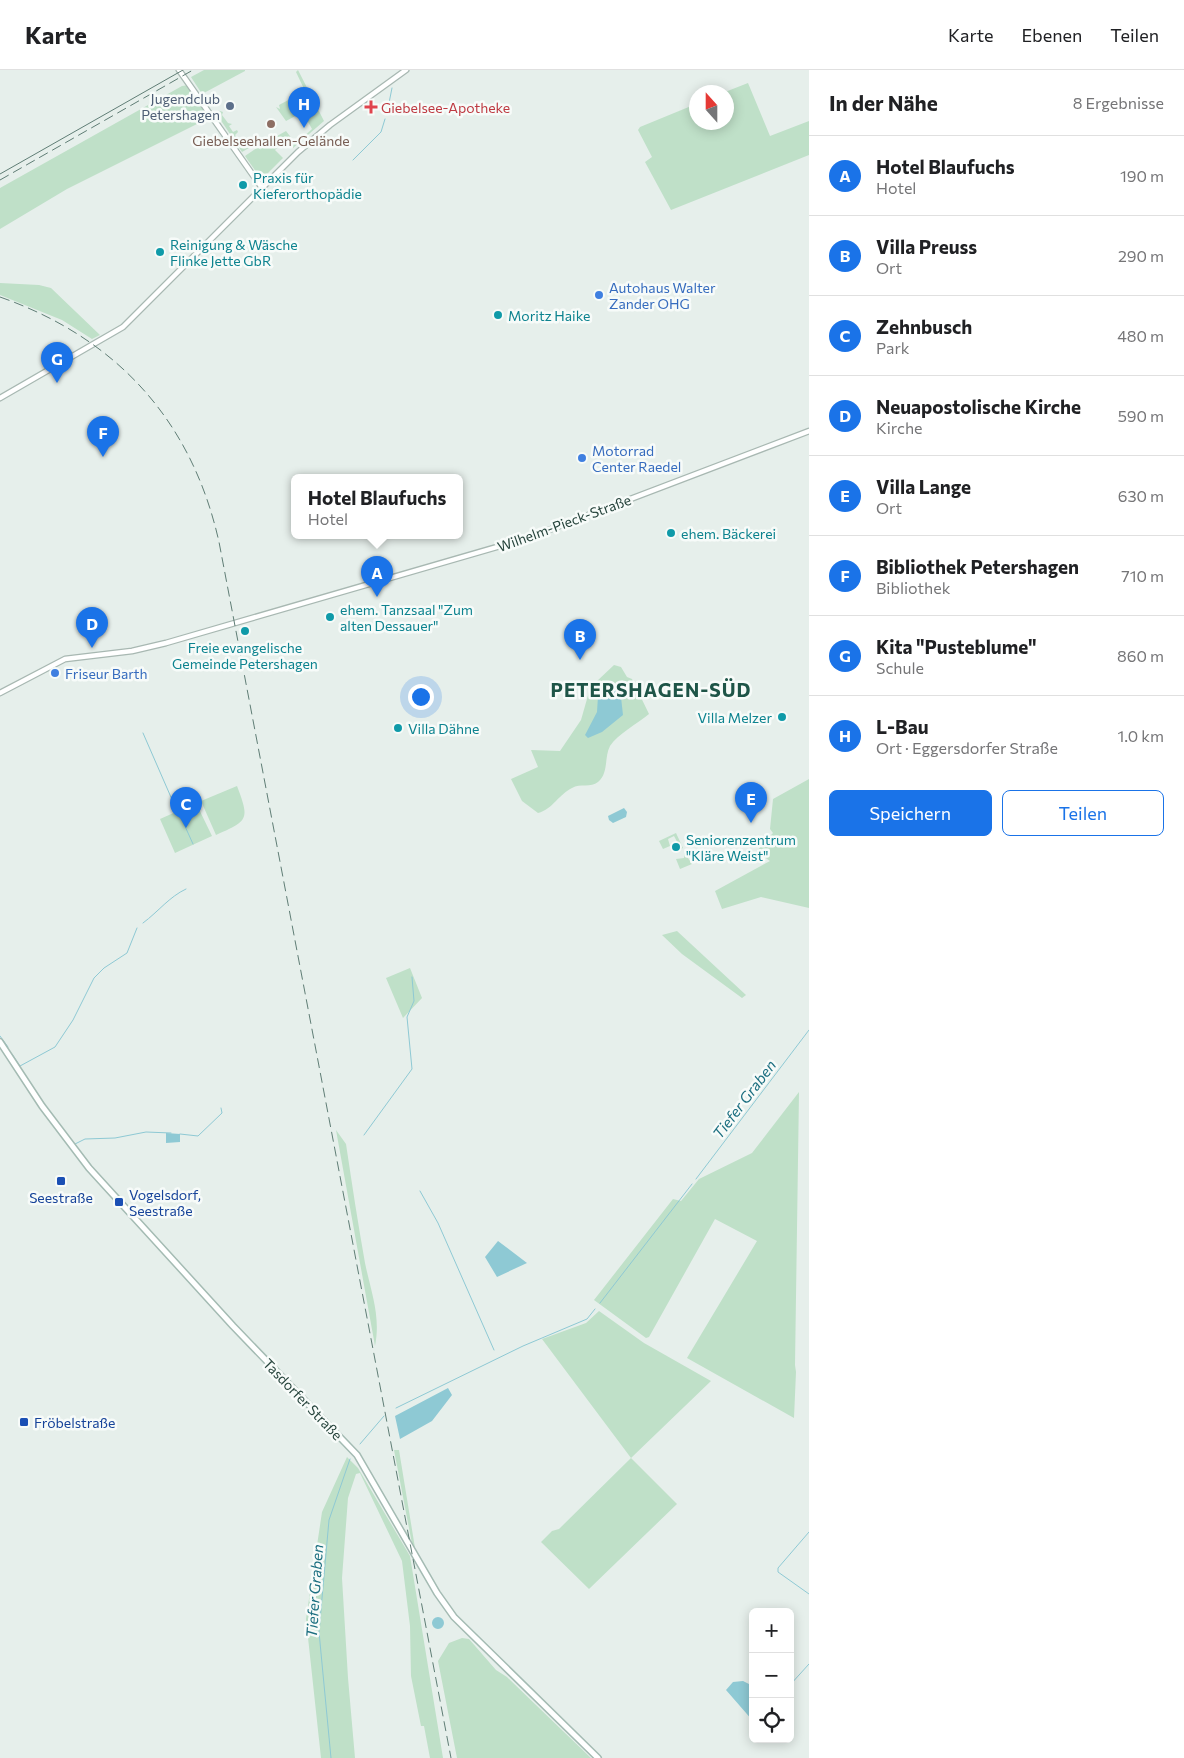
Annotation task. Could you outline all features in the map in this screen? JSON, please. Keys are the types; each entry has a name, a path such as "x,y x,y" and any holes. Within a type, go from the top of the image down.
{"main road":[{"name":"Tasdorfer Straße","path":"0,1042 42,1106 89,1168 239,1333 357,1455 440,1599 454,1617 598,1758"}],"street":[{"path":"179,70 262,188"},
{"path":"0,398 123,327 262,188 330,125 406,70"},
{"name":"Wilhelm-Pieck-Straße","path":"0,693 63,660 157,646 528,538 809,431"}],"green space":[{"path":"204,70 245,71 202,94 191,77"},
{"path":"298,70 324,121 293,148 285,141 275,150 283,158 266,175 259,176 245,156 258,147 261,150 259,146 286,131 296,144 312,129 307,120 310,119 303,112 286,121 276,107 280,109 279,105 305,91 296,72"},
{"path":"748,83 770,136 809,121 809,155 671,210 645,162 652,157 638,130 640,127 689,107 689,130 734,130 734,88"},
{"path":"189,85 204,106 209,118 67,189 0,229 0,188 182,86"},
{"path":"223,112 222,115 228,123 232,124 229,126 233,132 237,130 238,132 235,135 243,146 247,144 249,148 242,152 216,113"},
{"path":"0,283 39,285 51,288 100,335 92,339 62,320 0,295"},
{"path":"614,665 621,667 627,677 632,679 649,714 623,733 610,746 604,774 598,782 592,785 572,788 548,808 538,813 522,801 511,779 538,767 531,750 560,751 581,720 589,692 596,682"},
{"path":"809,779 809,908 761,897 722,909 715,891 770,861 757,852 773,833 770,829 773,799"},
{"path":"237,786 244,806 245,813 243,818 235,826 216,835 201,801"},
{"path":"196,803 212,836 175,853 160,819"},
{"path":"676,833 683,848 681,849 674,836 668,839 670,846 663,849 659,841"},
{"path":"684,852 692,864 680,869 676,859 684,858"},
{"path":"677,931 746,995 742,998 682,954 662,935"},
{"path":"410,968 422,998 403,1018 386,978"},
{"path":"799,1092 794,1418 687,1358 757,1241 715,1219 649,1337 646,1338 594,1300 673,1199 681,1201 699,1179 752,1153"},
{"path":"336,1130 346,1144 357,1219 376,1314 377,1335 375,1346"},
{"path":"599,1311 644,1343 711,1381 631,1458 542,1339 586,1323"},
{"path":"394,1450 399,1450 416,1554 413,1549"},
{"path":"347,1457 358,1468 410,1556 443,1758 430,1758 424,1726 421,1726 411,1676 410,1626 402,1561 360,1473 356,1474 348,1498 342,1578 355,1758 321,1758 306,1619 322,1512"},
{"path":"631,1458 677,1504 589,1589 541,1542 552,1531 559,1529"},
{"path":"462,1638 469,1639 496,1670 507,1677 591,1758 457,1758 438,1661 449,1643"}],"water":[{"path":"615,685 621,697 623,715 602,732 588,738 585,735 597,712 598,696"},
{"path":"624,808 627,812 626,817 613,823 609,820 608,816"},
{"path":"166,1133 180,1134 180,1142 166,1143"},
{"path":"498,1241 527,1263 497,1277 485,1257"},
{"path":"448,1388 452,1395 432,1421 400,1439 395,1416"},
{"path":"436,1617 440,1617 444,1623 440,1629 436,1629 432,1625 432,1621"},
{"path":"743,1681 749,1684 749,1716 726,1690 733,1682"}],"waterway":[{"path":"387,113 392,88"},
{"path":"353,160 381,132 385,119"},
{"path":"143,733 177,811"},
{"path":"179,813 193,844"},
{"path":"143,923 169,900 186,889"},
{"path":"12,1054 20,1066 55,1047 73,1020 94,978 104,968 127,953 137,928"},
{"path":"364,1135 412,1069 407,1017 414,1001 412,977"},
{"name":"Tiefer Graben","path":"696,1179 809,1030"},
{"path":"0,1036 8,1047"},
{"path":"180,1134 198,1136 222,1113 221,1108"},
{"path":"75,1144 85,1139 115,1138 146,1132 171,1133"},
{"name":"Tiefer Graben","path":"600,1303 692,1184"},
{"path":"420,1191 438,1223 494,1350"},
{"name":"Tiefer Graben","path":"396,1408 523,1346 587,1319 595,1309"},
{"name":"Tiefer Graben","path":"360,1444 384,1416"},
{"name":"Tiefer Graben","path":"331,1758 319,1632 329,1520 350,1459"},
{"path":"809,1532 778,1568 778,1572 809,1594"},
{"path":"794,1681 809,1664"}],"tram line":[{"path":"0,174 183,70"}],"railway":[{"path":"0,180 193,70"},
{"path":"0,297 42,314 80,336 114,361 143,390 169,422 190,458 207,498 219,542 451,1758"}],"place":[{"name":"Jugendclub Petershagen","path":"230,106"},
{"name":"Giebelsee-Apotheke","path":"371,107"},
{"name":"Giebelseehallen-Gelände","path":"271,124"},
{"name":"L-Bau","path":"304,128"},
{"name":"Praxis für Kieferorthopädie","path":"243,185"},
{"name":"Reinigung & Wäsche Flinke Jette GbR","path":"160,252"},
{"name":"Autohaus Walter Zander OHG","path":"599,295"},
{"name":"Moritz Haike","path":"498,315"},
{"name":"Kita \"Pusteblume\"","path":"57,383"},
{"name":"Bibliothek Petershagen","path":"103,457"},
{"name":"Motorrad Center Raedel","path":"582,458"},
{"name":"ehem. Bäckerei","path":"671,533"},
{"name":"Hotel Blaufuchs","path":"377,597"},
{"name":"ehem. Tanzsaal \"Zum alten Dessauer\"","path":"330,617"},
{"name":"Freie evangelische Gemeinde Petershagen","path":"245,631"},
{"name":"Neuapostolische Kirche","path":"92,648"},
{"name":"Villa Preuss","path":"580,660"},
{"name":"Friseur Barth","path":"55,673"},
{"name":"Villa Melzer","path":"782,717"},
{"name":"Villa Dähne","path":"398,728"},
{"name":"Villa Lange","path":"751,823"},
{"name":"Zehnbusch","path":"186,828"},
{"name":"Seniorenzentrum \"Kläre Weist\"","path":"676,847"},
{"name":"Seestraße","path":"61,1181"},
{"name":"Vogelsdorf, Seestraße","path":"119,1202"},
{"name":"Fröbelstraße","path":"24,1422"}],"district":[{"name":"PETERSHAGEN-SÜD","path":"651,689"}]}
